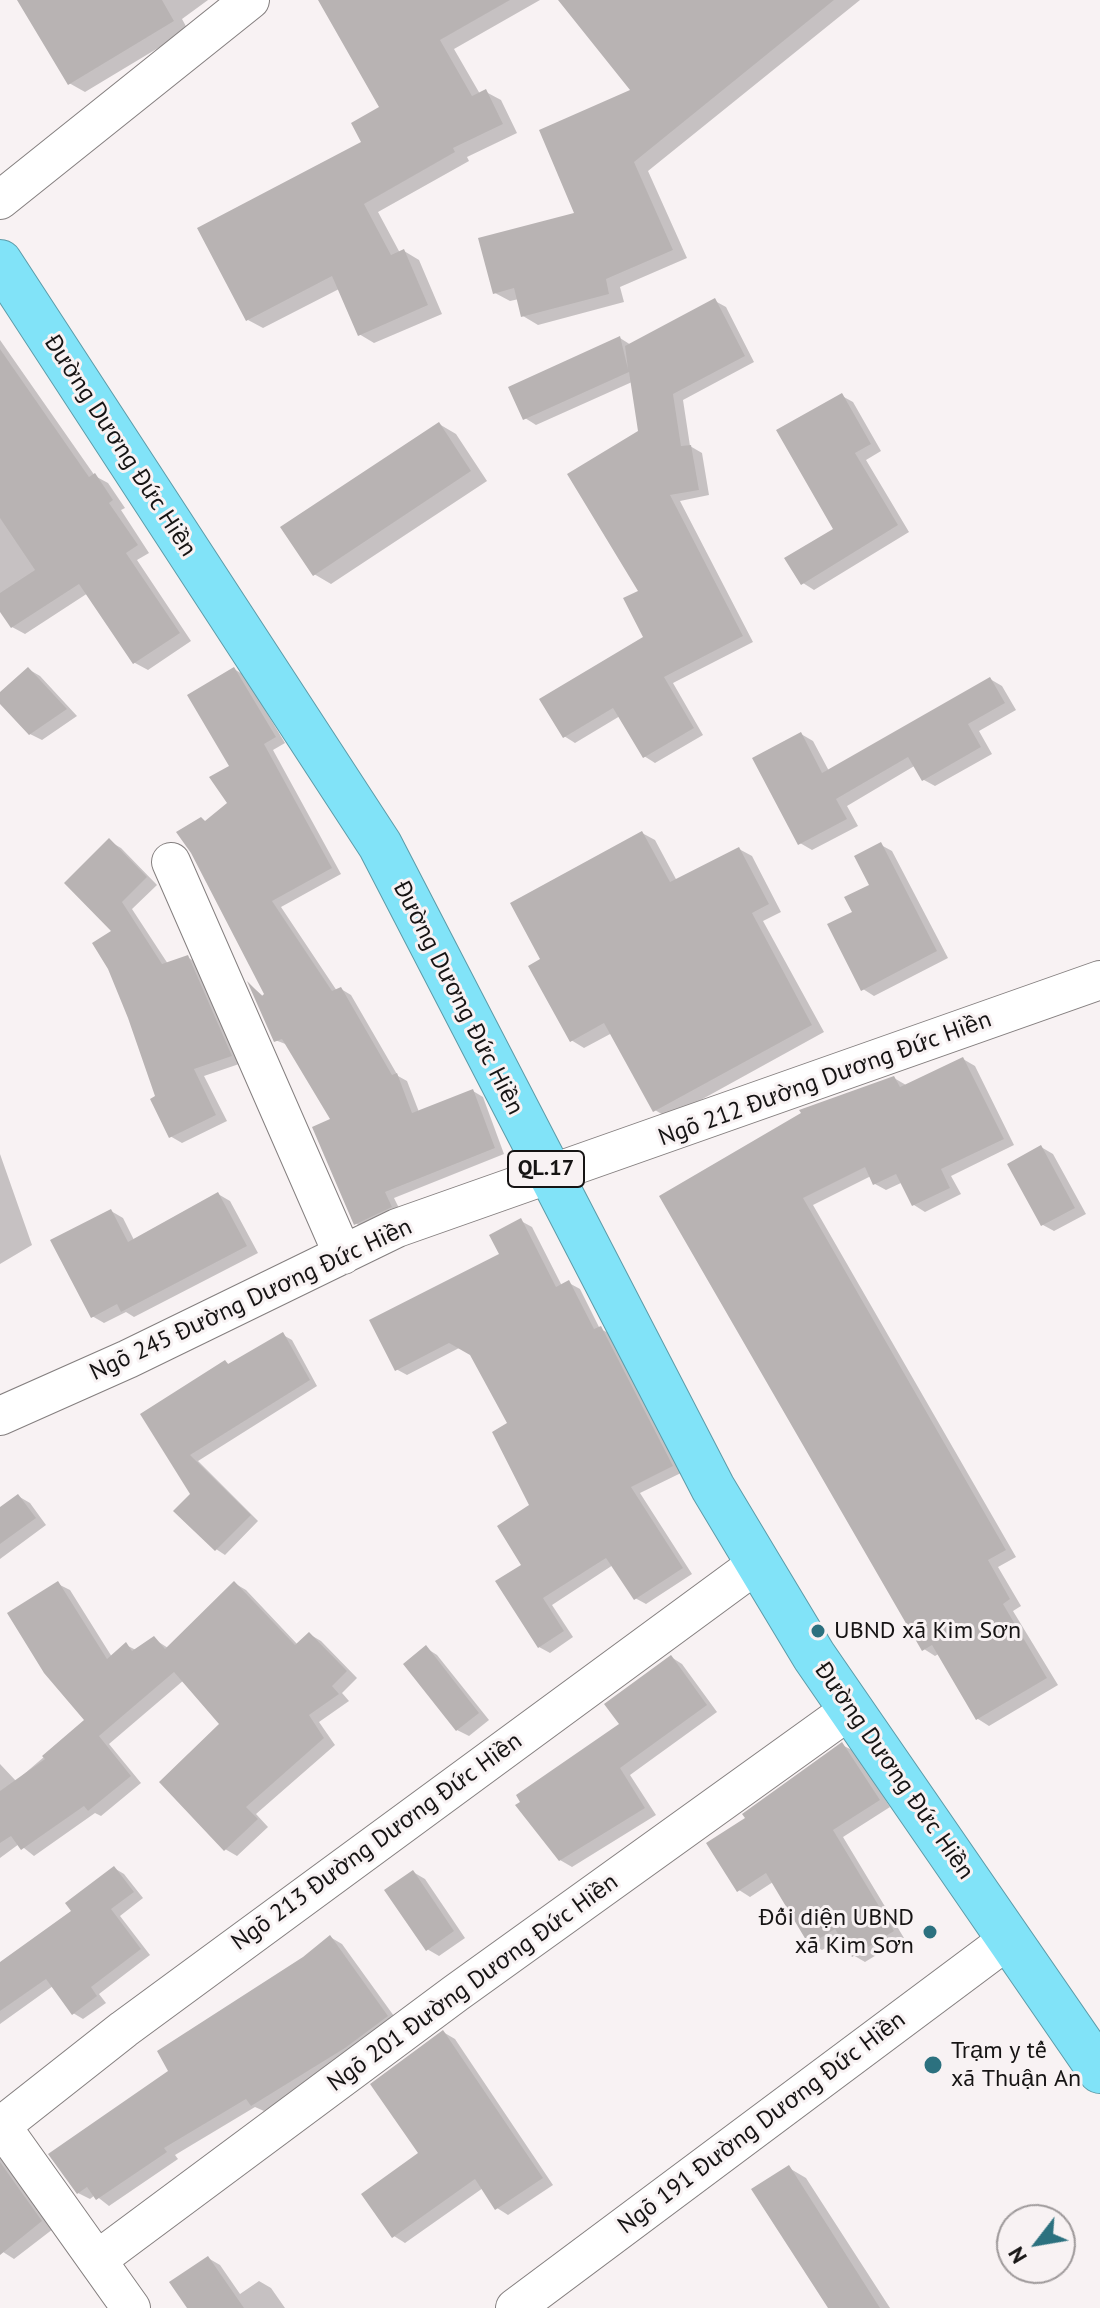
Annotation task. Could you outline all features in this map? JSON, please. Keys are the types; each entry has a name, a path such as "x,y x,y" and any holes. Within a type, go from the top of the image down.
{"highway":[{"name":"Đường Dương Đức Hiền","path":"0,262 380,845 713,1488 758,1563 851,1709 1009,1939 1092,2045"}],"street":[{"path":"0,200 250,0"},
{"path":"171,862 343,1255"},
{"name":"Ngõ 212 Đường Dương Đức Hiền","path":"550,1177 1100,980"},
{"name":"Ngõ 245 Đường Dương Đức Hiền","path":"0,1416 128,1359 397,1228 550,1177"},
{"name":"Ngõ 213 Đường Dương Đức Hiền","path":"1,2125 124,2029 758,1563"},
{"name":"Ngõ 201 Đường Dương Đức Hiền","path":"97,2260 456,1993 851,1709"},
{"name":"Ngõ 191 Đường Dương Đức Hiền","path":"515,2308 1009,1939"},
{"path":"1,2125 131,2308"}],"building":[{"path":"17,0 162,0 174,21 68,85"},
{"path":"318,0 510,0 440,40 472,96 486,89 503,124 453,148 455,152 364,204 391,255 404,249 428,305 358,336 332,276 246,321 197,228 361,142 351,123 379,107"},
{"path":"558,0 834,0 634,162 673,250 606,279 609,294 521,317 514,288 493,294 478,238 574,213 539,130 630,90"},
{"path":"715,298 745,356 673,394 681,446 691,445 699,490 670,495 743,636 664,677 694,728 643,758 613,708 563,738 539,699 643,637 623,598 638,591 567,474 638,431 629,372 523,420 508,387 620,336 628,369 625,346"},
{"path":"0,349 89,477 95,473 113,500 109,503 138,545 126,553 180,633 133,664 79,584 11,628 0,612 0,593 35,570 0,518"},
{"path":"842,393 871,444 855,453 898,525 801,585 784,558 833,529 776,430"},
{"path":"439,422 471,471 313,576 280,527"},
{"path":"28,667 67,709 29,735 0,704 0,692"},
{"path":"234,667 276,737 264,744 332,868 272,901 332,991 341,987 392,1075 397,1073 412,1113 473,1089 495,1148 385,1192 392,1207 354,1225 312,1127 330,1119 282,1039 274,1042 247,981 262,996 264,994 191,853 176,832 201,817 205,821 227,803 209,777 229,766 187,695"},
{"path":"990,677 1005,703 968,724 981,747 922,781 908,757 836,799 847,819 798,845 752,758 801,732 822,773"},
{"path":"642,831 670,882 739,847 769,904 752,913 812,1025 653,1112 604,1023 570,1042 528,966 540,959 510,903"},
{"path":"109,838 147,877 122,902 162,964 188,955 232,1056 194,1069 216,1115 169,1138 150,1099 155,1096 128,1018 108,969 92,943 111,931 64,883"},
{"path":"881,842 937,951 861,991 827,924 852,912 844,897 869,885 854,856"},
{"path":"963,1057 1004,1139 941,1169 950,1188 912,1206 896,1174 873,1185 865,1167 803,1198 1006,1550 988,1560 1010,1599 1003,1604 1047,1678 976,1720 932,1645 922,1651 659,1196 801,1113 799,1110 894,1076 900,1087"},
{"path":"1041,1145 1075,1208 1041,1226 1007,1164"},
{"path":"218,1192 247,1246 121,1312 117,1304 91,1318 50,1240 111,1209 128,1242"},
{"path":"521,1218 556,1287 569,1280 594,1329 601,1326 673,1466 631,1487 683,1568 634,1600 606,1558 543,1598 564,1631 538,1648 495,1581 521,1565 497,1526 529,1505 492,1432 507,1423 470,1355 449,1343 395,1371 369,1320 499,1254 489,1235"},
{"path":"283,1332 310,1380 190,1455 251,1515 215,1551 173,1511 190,1494 140,1414 225,1360 228,1364"},
{"path":"18,1494 36,1518 0,1544 0,1507"},
{"path":"58,1581 107,1659 126,1642 132,1651 154,1636 165,1649 234,1581 295,1645 309,1632 347,1671 332,1686 339,1694 309,1715 324,1738 246,1807 258,1819 224,1851 159,1782 219,1724 174,1672 99,1736 131,1776 88,1811 84,1806 21,1850 11,1836 0,1843 0,1791 45,1759 42,1756 84,1720 44,1673 7,1613"},
{"path":"426,1645 479,1713 456,1731 403,1664"},
{"path":"671,1655 707,1705 620,1768 645,1808 559,1861 515,1805 520,1802 516,1795 619,1724 604,1704"},
{"path":"842,1742 880,1800 833,1830 894,1931 852,1957 835,1929 809,1945 766,1873 737,1892 706,1843 745,1818 742,1814"},
{"path":"114,1866 134,1892 111,1909 141,1949 91,1987 97,1996 72,2015 46,1979 0,2011 0,1962 71,1911 65,1903"},
{"path":"413,1870 454,1931 426,1951 384,1890"},
{"path":"330,1935 388,2016 345,2048 251,2106 246,2099 164,2148 167,2152 96,2200 87,2187 77,2194 48,2154 168,2071 157,2051 303,1957"},
{"path":"443,2030 543,2178 495,2210 475,2179 392,2238 361,2194 418,2153 370,2084"},
{"path":"0,2162 42,2221 0,2255"},
{"path":"789,2165 880,2308 828,2308 751,2189"},
{"path":"208,2256 244,2308 187,2308 169,2282"}],"place":[{"name":"UBND xã Kim Sơn","path":"818,1631"},
{"name":"Đối diện UBND xã Kim Sơn","path":"930,1932"},
{"name":"Trạm y tế xã Thuận An","path":"933,2065"}]}
